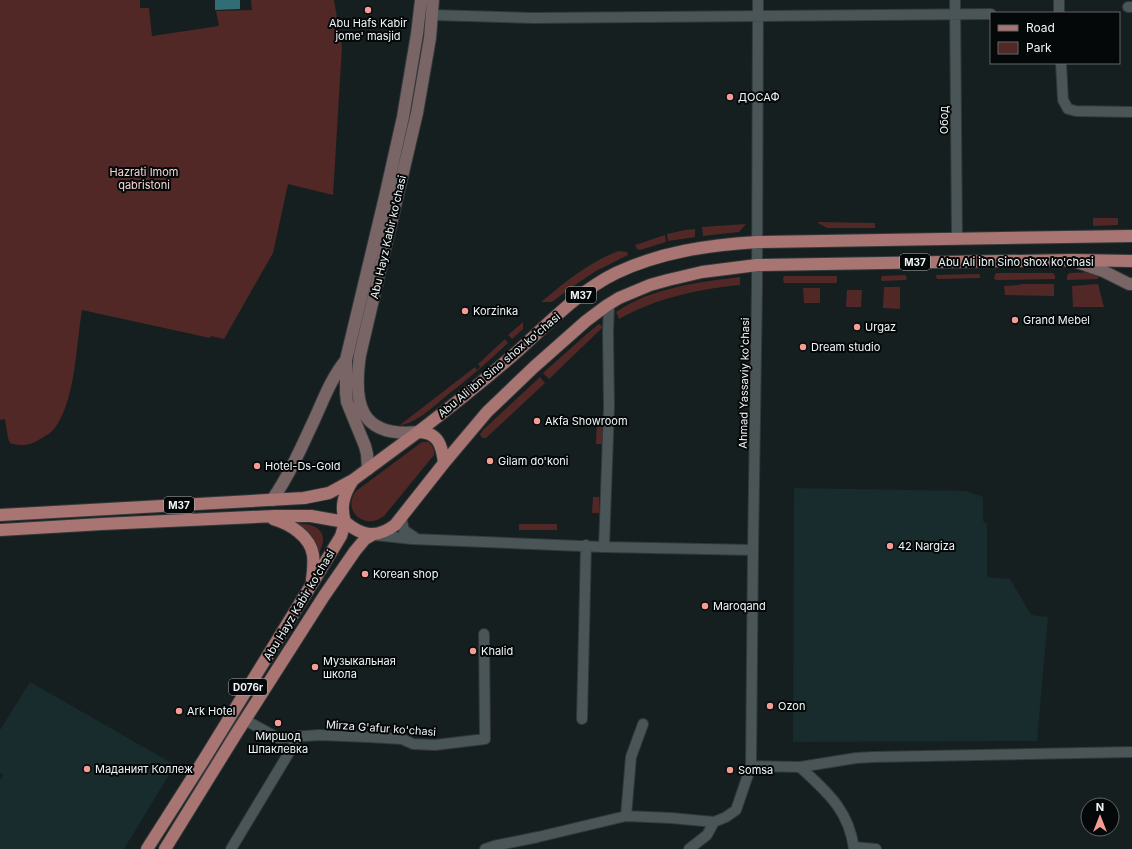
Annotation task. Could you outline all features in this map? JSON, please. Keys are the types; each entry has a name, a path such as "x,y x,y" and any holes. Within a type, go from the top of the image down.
{"main road":[{"name":"Abu Hayz Kabir ko'chasi","path":"368,469 365,446 347,402 346,360 368,272 403,117 417,34 421,0"},
{"name":"Abu Hayz Kabir ko'chasi","path":"418,432 404,434 394,433 382,429 373,423 368,418 361,406 357,377 360,354 418,113 430,38 433,0"},
{"name":"Abu Ali ibn Sino shox ko'chasi","path":"418,432 472,391 586,292 608,277 639,264 681,252 726,244 784,241 1132,236"},
{"name":"Abu Ali ibn Sino shox ko'chasi","path":"444,463 487,412 575,330 609,304 632,292 668,280 702,272 758,265 1073,260 1132,261"},
{"path":"1073,260 1132,284"},
{"path":"272,500 282,486 294,464 332,380 346,360"},
{"path":"418,432 431,435 440,442 444,463"},
{"name":"M37","path":"0,515 272,500 323,495 336,490 353,480 418,432"},
{"name":"M37","path":"0,530 254,517 311,516 345,522 353,529 372,535 391,528 397,523 444,463"},
{"name":"M37","path":"345,522 342,511 343,501 353,480"},
{"name":"D076r","path":"254,517 274,519 294,528 304,537 313,554 311,585"},
{"name":"Abu Hayz Kabir ko'chasi","path":"147,849 203,761 341,536 345,522"},
{"name":"Abu Hayz Kabir ko'chasi","path":"164,849 324,596 355,551 372,535"}],"street":[{"name":"Ahmad Yassaviy ko'chasi","path":"751,766 758,265 758,0"},
{"name":"Обод","path":"955,0 957,239"},
{"path":"1059,0 1059,12"},
{"path":"432,15 533,18 990,14"},
{"path":"1061,64 1063,100 1068,109 1076,111 1132,112"},
{"path":"368,272 374,270 380,275"},
{"path":"604,547 609,408 609,304"},
{"path":"401,517 404,530 416,539"},
{"path":"372,535 416,539 604,547 753,550"},
{"path":"582,719 586,546"},
{"name":"Mirza G'afur ko'chasi","path":"245,720 278,738 319,735 368,737 402,739 413,744 435,744 486,739 484,634"},
{"path":"626,816 628,776 631,757 642,724"},
{"path":"231,849 299,736"},
{"path":"485,849 626,816 714,822 726,817 736,810 751,766 800,767 856,758 873,757 1132,752"},
{"path":"800,767 830,795 840,808 848,824 854,848 876,849"},
{"path":"689,849 707,835 714,822"}],"shaded area":[{"path":"794,488 966,491 983,497 983,521 987,524 987,577 1010,579 1031,615 1048,617 1037,741 793,742"},
{"name":"Маданият Коллеж","path":"30,682 175,765 124,849 0,849 0,780 3,775 0,773 0,730"}],"green space":[{"name":"Hazrati Imom qabristoni","path":"0,0 140,0 140,8 149,8 152,36 219,26 216,11 252,10 251,0 334,0 342,47 333,195 288,184 273,253 224,339 211,336 210,338 82,310 74,372 67,403 54,429 42,438 27,445 10,443 5,419 0,420"},
{"path":"1093,218 1118,218 1118,225 1093,226"},
{"path":"818,222 875,223 875,228 827,228"},
{"path":"746,224 739,232 703,236 702,227"},
{"path":"695,229 695,237 668,241 667,234"},
{"path":"665,235 666,242 640,250 637,249 635,245"},
{"path":"619,251 627,252 628,255 596,271 552,302 541,302 568,280 608,255"},
{"path":"1094,272 1098,275 1098,279 1067,280 1069,273"},
{"path":"1053,273 1055,279 997,280 994,279 995,274"},
{"path":"979,274 980,278 937,279 936,276 936,275"},
{"path":"905,275 907,277 906,280 882,281 881,279 882,276"},
{"path":"784,276 836,276 837,282 784,283"},
{"path":"740,277 740,285 693,292 663,300 648,305 619,319 616,312 644,297 675,287"},
{"path":"1022,284 1054,284 1054,296 1005,295 1004,286"},
{"path":"1098,284 1104,307 1073,307 1072,286"},
{"path":"884,287 900,287 900,309 883,308"},
{"path":"803,288 820,288 820,303 804,303"},
{"path":"847,290 862,290 861,307 846,307"},
{"path":"523,322 523,329 512,339 508,335"},
{"path":"599,324 602,328 549,379 543,373 589,332"},
{"path":"505,339 508,343 461,384 424,414 412,422 400,425 475,367 477,370 480,367 478,364"},
{"path":"540,377 545,383 486,438 482,438 480,434 483,430"},
{"path":"597,421 602,421 602,444 596,444"},
{"path":"422,442 429,442 434,449 434,455 384,516 377,520 370,521 357,517 353,512 351,505 352,498 356,491"},
{"path":"593,497 599,497 599,513 592,513"},
{"path":"295,523 314,526 321,532 323,536 323,544 319,554 311,537"},
{"path":"519,524 557,524 557,530 519,530"}],"water":[{"path":"215,0 240,0 240,9 215,10"}],"place":[{"name":"Abu Hafs Kabir jome' masjid","path":"368,10"},
{"name":"ДОСАФ","path":"730,97"},
{"name":"Korzinka","path":"465,311"},
{"name":"Grand Mebel","path":"1015,320"},
{"name":"Urgaz","path":"857,327"},
{"name":"Dream studio","path":"803,347"},
{"name":"Akfa Showroom","path":"537,421"},
{"name":"Gilam do'koni","path":"490,461"},
{"name":"Hotel-Ds-Gold","path":"257,466"},
{"name":"42 Nargiza","path":"890,546"},
{"name":"Korean shop","path":"365,574"},
{"name":"Maroqand","path":"705,606"},
{"name":"Khalid","path":"473,651"},
{"name":"Музыкальная школа","path":"315,667"},
{"name":"Ozon","path":"770,706"},
{"name":"Ark Hotel","path":"179,711"},
{"name":"Миршод Шпаклевка","path":"278,723"},
{"name":"Маданият Коллеж","path":"87,769"},
{"name":"Somsa","path":"730,770"}]}
